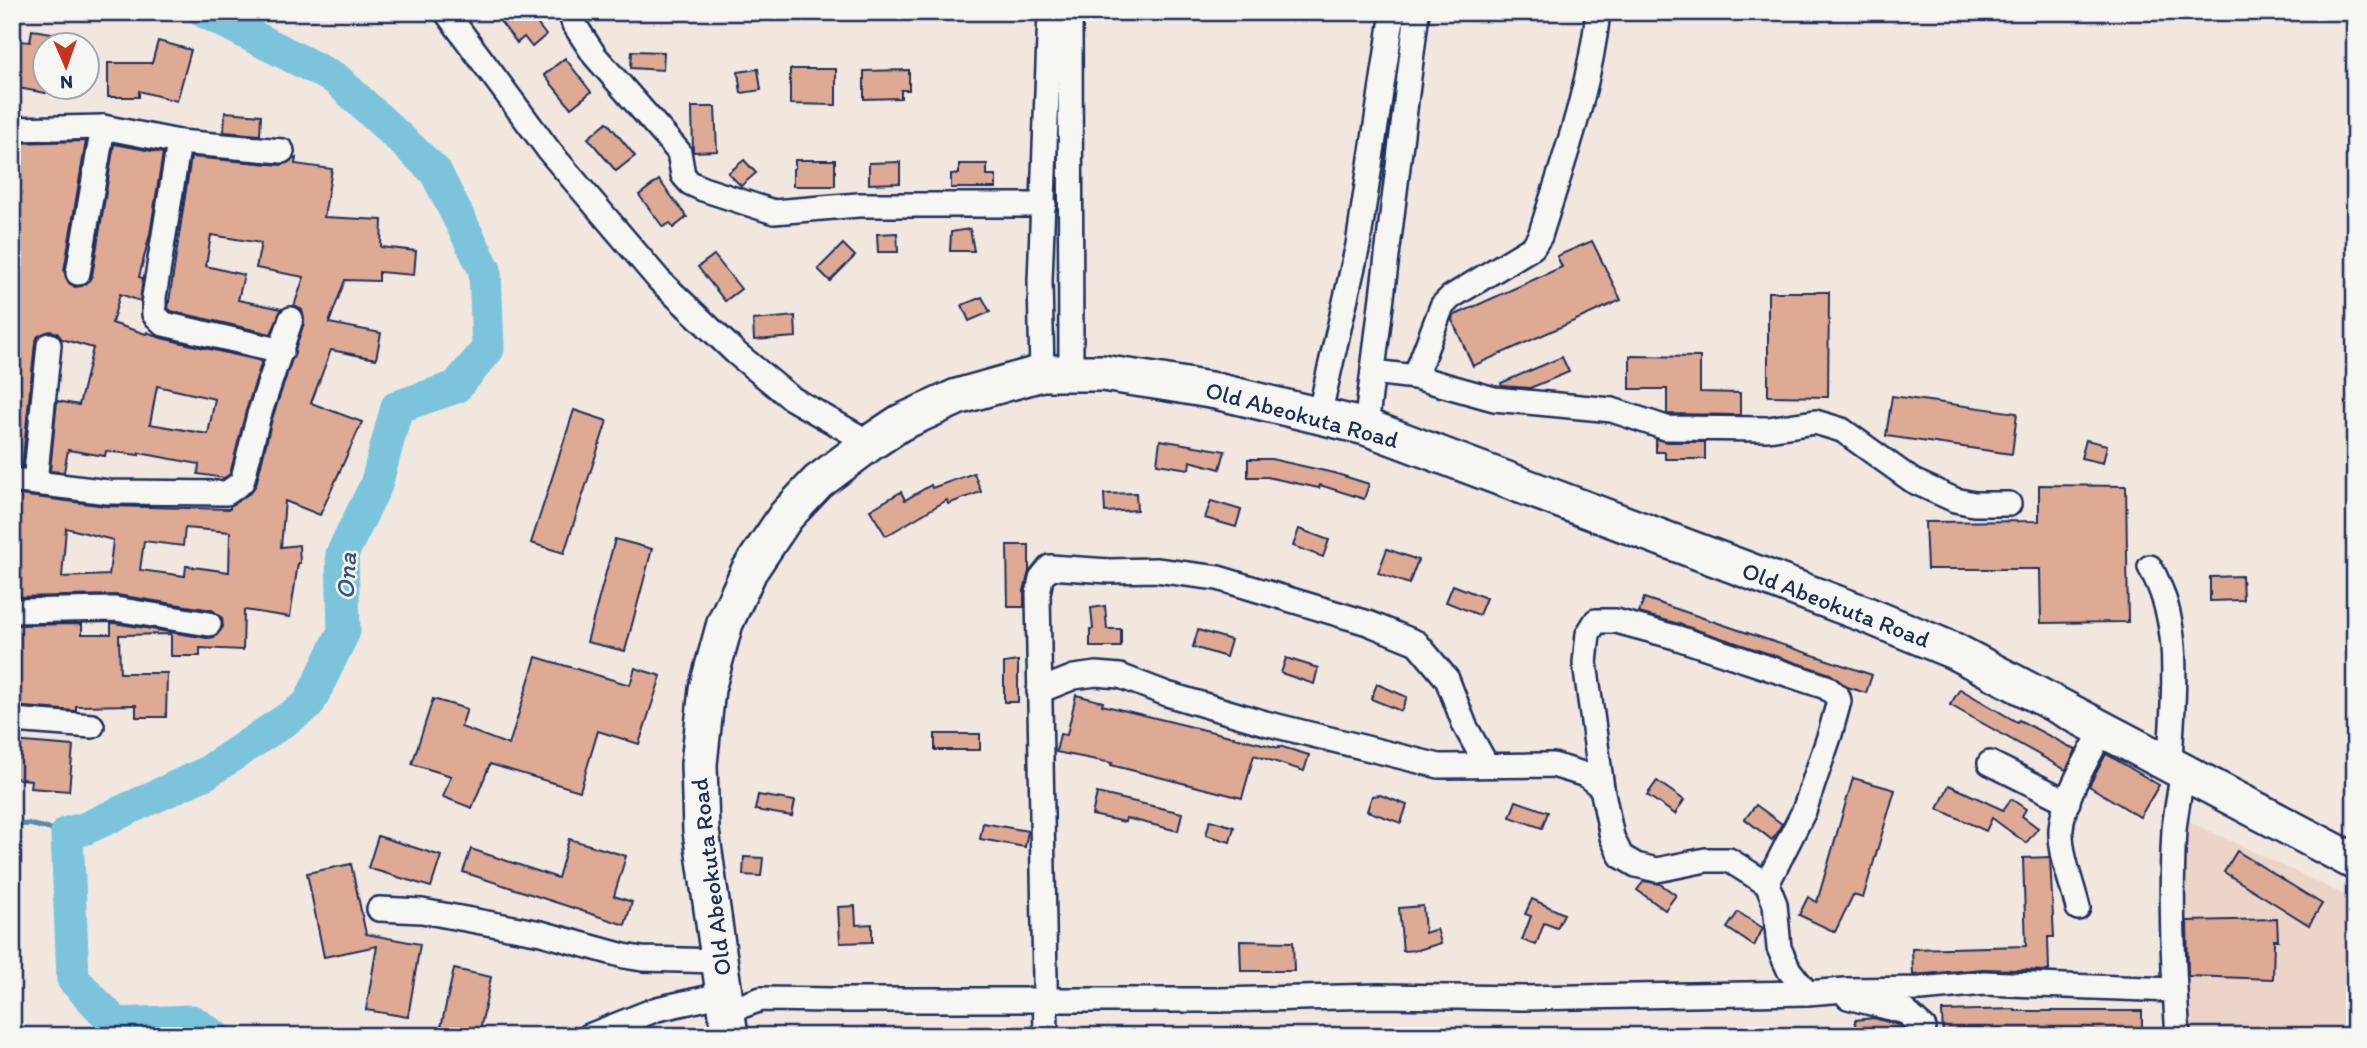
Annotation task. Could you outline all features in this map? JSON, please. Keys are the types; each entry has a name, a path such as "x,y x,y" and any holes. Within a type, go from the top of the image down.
{"highway":[{"name":"Old Abeokuta Road","path":"728,1014 701,831 699,764 707,689 725,623 749,571 786,516 818,482 900,423 957,397 1056,373 1102,373 1216,391 1366,427 1867,615 1954,652 2355,862"}],"street":[{"path":"446,12 550,152 659,280 736,353 791,398 870,443"},
{"path":"570,12 574,24 595,56 680,152 683,176 690,183 704,189 774,212 858,205 1044,205"},
{"path":"1050,12 1040,281 1056,373"},
{"path":"1056,373 1070,12"},
{"path":"1319,416 1352,272 1393,12"},
{"path":"1366,427 1417,12"},
{"path":"1415,377 1441,306 1451,297 1533,247 1540,236 1575,125 1594,45 1598,12"},
{"path":"78,273 103,127"},
{"path":"12,129 103,127 179,142 282,151"},
{"path":"179,142 154,297 154,314 164,324 282,351"},
{"path":"1352,272 1384,281"},
{"path":"1343,317 1378,326"},
{"path":"48,345 24,481 108,492 227,493 242,482 259,415 291,319"},
{"path":"1373,372 1415,377 1494,399 1612,410 1666,428 1768,429 1815,422 1842,430 1913,481 1955,500 1974,504 2009,504"},
{"path":"1046,1036 1038,594 1041,578 1050,567 1109,571 1156,569 1218,578 1368,623 1417,643 1447,680 1465,726 1486,764"},
{"path":"2150,567 2159,582 2168,611 2175,649 2176,767 2172,884 2174,990 2178,1036"},
{"path":"12,611 115,609 209,624"},
{"path":"1767,884 1804,811 1830,734 1838,697 1826,687 1675,637 1616,621 1596,621 1588,634 1586,663 1602,788 1612,837 1621,856 1636,865 1657,870 1706,860 1729,860 1767,884 1775,904 1779,948 1789,970 1807,993"},
{"path":"1039,691 1074,677 1096,674 1120,676 1167,694 1370,750 1439,766 1553,765 1586,775 1602,788"},
{"path":"12,720 92,726"},
{"path":"2078,908 2061,829 2068,802 2103,729"},
{"path":"1990,763 2068,802"},
{"path":"379,909 422,911 541,933 642,960 720,961"},
{"path":"589,1036 657,1009 728,1014 761,999 781,998 1524,998 1807,993 1921,989 1984,983 2174,990"},
{"path":"1921,989 1924,1032"},
{"path":"1834,991 1855,1000 1906,1012 1924,1032"}],"shaded area":[{"path":"2180,817 2355,900 2355,1036 2182,1036"}],"building":[{"path":"493,12 528,12 546,35 532,47 524,37 517,43"},
{"path":"32,30 45,32 32,32 32,91 12,87 12,40 30,42"},
{"path":"158,41 191,50 177,101 139,91 139,97 108,97 108,63 152,63"},
{"path":"632,51 664,52 663,70 631,68"},
{"path":"565,58 591,92 571,108 544,75"},
{"path":"758,69 761,90 741,93 738,72"},
{"path":"790,69 836,69 836,105 790,104"},
{"path":"909,70 909,90 901,90 901,98 864,99 864,71"},
{"path":"692,107 715,107 717,151 693,152"},
{"path":"225,112 261,115 260,135 224,132"},
{"path":"607,122 635,156 616,171 588,138"},
{"path":"86,141 64,271 69,283 75,287 82,286 92,276 114,144 163,153 150,234 139,277 143,278 140,301 120,294 112,323 161,338 262,361 230,474 224,478 198,474 199,464 139,453 106,451 105,456 68,450 64,472 50,471 57,401 79,405 93,348 62,339 57,333 50,331 38,336 35,343 22,467 12,466 12,143","holes":["157,386 215,399 208,434 150,424"]},
{"path":"191,157 281,165 296,158 295,164 332,169 324,217 382,220 381,247 416,251 414,275 379,272 379,281 345,280 329,323 381,333 376,359 331,350 311,403 362,422 320,515 285,501 281,547 299,545 300,563 290,617 244,610 243,650 200,648 200,656 171,656 171,634 119,635 120,673 167,673 166,717 136,717 136,705 76,706 76,711 12,706 12,625 82,624 82,634 111,634 111,623 114,623 207,638 215,637 223,627 222,618 212,610 117,595 12,597 12,494 106,506 230,509 230,506 250,493 256,485 272,419 304,323 302,310 294,306 304,277 256,268 261,243 211,235 206,266 244,275 238,300 282,309 271,334 171,311 168,308","holes":["66,528 113,540 109,575 62,577","185,528 230,532 229,572 186,566 185,576 140,570 144,541 183,546"]},
{"path":"744,160 756,173 741,186 728,173"},
{"path":"795,160 835,160 835,186 793,186"},
{"path":"900,162 900,183 869,184 869,163"},
{"path":"959,164 987,164 987,175 996,175 996,188 951,188 951,174 959,174"},
{"path":"659,180 687,217 673,228 670,223 663,227 639,195"},
{"path":"970,229 974,251 950,251 951,232"},
{"path":"897,233 898,252 878,252 877,234"},
{"path":"1592,241 1621,300 1473,366 1452,320 1453,316 1562,267 1557,256"},
{"path":"843,244 855,256 830,281 818,269"},
{"path":"714,255 741,289 725,301 698,267"},
{"path":"1768,292 1829,292 1828,397 1768,396"},
{"path":"982,297 990,312 969,321 962,305"},
{"path":"795,316 796,337 754,340 753,320"},
{"path":"1630,356 1700,357 1700,392 1740,393 1740,415 1667,414 1667,389 1630,389"},
{"path":"1562,357 1569,372 1530,388 1502,386 1501,383"},
{"path":"1892,396 2017,413 2012,454 1886,436"},
{"path":"574,410 607,421 564,553 531,543"},
{"path":"1656,439 1666,442 1705,442 1705,459 1665,459 1665,452 1656,452"},
{"path":"1160,440 1225,451 1220,469 1190,461 1189,469 1157,464"},
{"path":"2086,440 2107,445 2103,463 2081,458"},
{"path":"1248,459 1271,459 1369,484 1364,499 1320,485 1319,488 1267,477 1248,477"},
{"path":"974,473 981,492 948,504 947,500 886,536 870,510 901,492 905,500 931,485 932,488"},
{"path":"2039,485 2126,486 2128,622 2041,623 2040,569 1927,569 1925,522 2039,521"},
{"path":"1136,493 1137,510 1105,512 1104,494"},
{"path":"1211,501 1241,510 1236,527 1205,518"},
{"path":"1299,529 1329,540 1323,557 1293,546"},
{"path":"615,539 652,549 625,651 587,642"},
{"path":"1007,545 1029,545 1024,607 1008,607"},
{"path":"1387,549 1418,560 1409,584 1378,573"},
{"path":"2242,576 2243,600 2210,601 2210,577"},
{"path":"1453,585 1486,598 1479,615 1446,602"},
{"path":"1644,598 1872,675 1866,693 1847,687 1830,674 1639,613"},
{"path":"1105,606 1107,629 1121,629 1121,647 1090,647 1090,629 1093,629 1091,608"},
{"path":"1198,630 1231,640 1226,657 1193,647"},
{"path":"536,657 630,685 635,668 661,676 639,744 598,731 580,791 490,764 472,808 443,797 451,776 412,764 433,699 467,709 461,727 509,745"},
{"path":"1286,658 1318,668 1314,684 1281,673"},
{"path":"1018,661 1018,702 1004,702 1004,663"},
{"path":"1377,684 1407,697 1401,711 1371,699"},
{"path":"1960,689 2017,722 2019,720 2076,750 2066,770 1950,705"},
{"path":"1076,695 1103,702 1102,705 1309,755 1304,771 1254,755 1242,798 1111,765 1112,763 1056,752 1060,734 1067,735"},
{"path":"935,734 980,734 980,750 935,750"},
{"path":"12,741 73,746 69,791 30,788 31,780 12,778"},
{"path":"2106,754 2159,785 2140,817 2089,786"},
{"path":"1853,778 1895,790 1863,898 1853,895 1835,932 1799,915 1808,897 1817,902"},
{"path":"1657,781 1684,800 1675,814 1647,795"},
{"path":"1949,785 2003,810 2011,799 2026,809 2022,816 2038,828 2026,843 1992,818 1986,831 1938,809"},
{"path":"1097,793 1182,813 1178,831 1126,818 1125,822 1092,815"},
{"path":"758,795 795,801 792,816 755,810"},
{"path":"1380,795 1407,805 1401,823 1367,811 1372,796"},
{"path":"1516,801 1548,812 1542,828 1510,817"},
{"path":"1756,805 1782,824 1772,840 1745,819"},
{"path":"1210,820 1234,827 1230,842 1206,835"},
{"path":"983,823 1028,831 1025,847 980,839"},
{"path":"378,836 441,856 431,887 368,868"},
{"path":"569,839 626,856 614,896 632,902 625,925 463,872 471,849 558,878"},
{"path":"2237,851 2322,904 2309,925 2224,872"},
{"path":"744,857 763,858 761,876 743,875"},
{"path":"2050,857 2054,937 2048,937 2049,971 1983,969 1913,975 1912,949 2026,946 2023,858"},
{"path":"351,864 366,934 420,944 408,1017 366,1010 377,946 324,957 307,873"},
{"path":"1644,881 1660,884 1676,895 1665,910 1637,890"},
{"path":"1532,899 1564,914 1557,928 1544,923 1536,945 1522,940 1531,916 1525,914"},
{"path":"855,906 856,925 872,924 872,942 840,943 838,907"},
{"path":"1423,906 1425,933 1437,929 1441,943 1418,950 1403,951 1399,908"},
{"path":"1738,912 1763,928 1754,946 1727,928"},
{"path":"2277,919 2278,940 2274,940 2273,979 2188,976 2187,921"},
{"path":"1240,941 1293,942 1294,971 1241,971"},
{"path":"454,969 491,977 479,1036 439,1036"},
{"path":"1942,1011 2142,1011 2142,1036 1943,1036"},
{"path":"1874,1018 1899,1025 1903,1028 1903,1036 1856,1036 1855,1020"}],"waterway":[{"name":"Ona","path":"205,12 336,79 435,171 485,270 488,349 456,387 397,407 376,485 342,554 344,631 308,705 206,773 84,829 67,833 73,979 116,1024 192,1021 214,1036"},
{"path":"12,825 29,824 67,833"}]}
